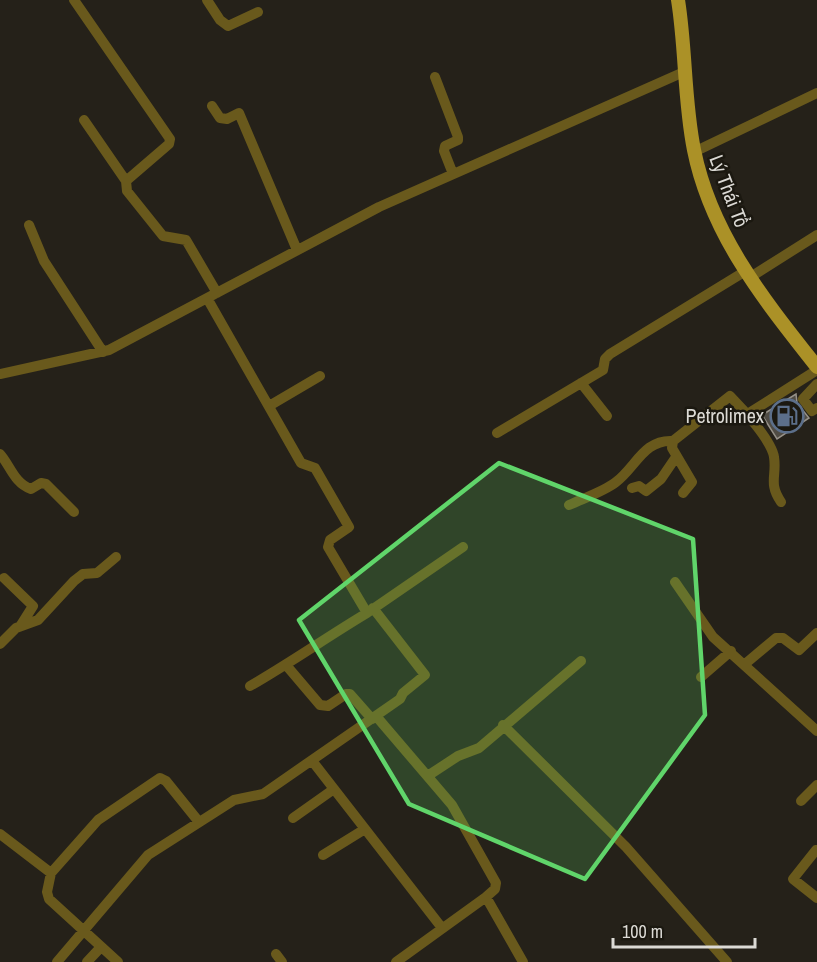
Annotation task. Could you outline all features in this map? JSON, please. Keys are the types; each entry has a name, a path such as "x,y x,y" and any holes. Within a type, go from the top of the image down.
{"main road":[{"name":"Lý Thái Tổ","path":"678,0 694,152 720,225 746,275 817,368"}],"street":[{"path":"74,0 170,139 169,144 126,181"},
{"path":"207,0 220,20 228,26 258,12"},
{"path":"0,374 103,352 380,207 686,70"},
{"path":"435,77 458,137 458,140 445,146 444,151 453,174"},
{"path":"694,152 817,93"},
{"path":"212,106 220,118 227,119 239,113 297,250"},
{"path":"57,962 138,865 234,800 263,794 313,762 401,699 403,693 425,675 370,610 328,547 330,540 349,527 315,468 301,463 269,406 186,240 163,236 127,191 126,181 84,120"},
{"path":"29,225 44,261 103,352"},
{"path":"497,433 603,370 605,358 610,354 817,235"},
{"path":"746,415 817,368"},
{"path":"269,406 320,376"},
{"path":"581,383 607,416"},
{"path":"817,384 803,399 812,411 817,408"},
{"path":"569,505 617,481 646,449 666,441 673,441 727,396 746,415 772,449 775,461 773,487 781,502"},
{"path":"673,441 672,448 676,457 692,482 683,493"},
{"path":"0,454 7,468 25,487 31,489 41,483 46,484 74,512"},
{"path":"632,488 639,486 646,491 660,479 676,457"},
{"path":"250,686 286,666 318,642 463,547"},
{"path":"21,625 31,624 38,620 74,581 83,574 98,573 116,557"},
{"path":"0,644 21,625 33,606 4,578"},
{"path":"675,582 713,637 817,731"},
{"path":"745,664 776,638 783,638 800,650 817,633"},
{"path":"701,677 731,651"},
{"path":"429,776 458,756 479,748 503,725 581,661"},
{"path":"286,666 320,705 328,706 346,694 350,694 374,718 429,776 452,805 496,883 495,890 396,962"},
{"path":"503,725 626,847 727,962"},
{"path":"313,762 442,927"},
{"path":"118,962 50,899 46,892 51,873 98,820 160,778 166,781 199,822"},
{"path":"801,801 817,785"},
{"path":"293,818 334,789"},
{"path":"323,855 365,829"},
{"path":"0,834 51,873"},
{"path":"816,850 793,879 817,898"},
{"path":"486,897 523,962"},
{"path":"87,962 101,947"}],"highlighted area":[{"path":"499,463 693,539 705,715 585,879 409,804 299,620"}],"building":[{"name":"Petrolimex","path":"796,394 797,403 809,418 777,439 762,415"}],"place":[{"name":"Petrolimex","path":"787,416"}]}
